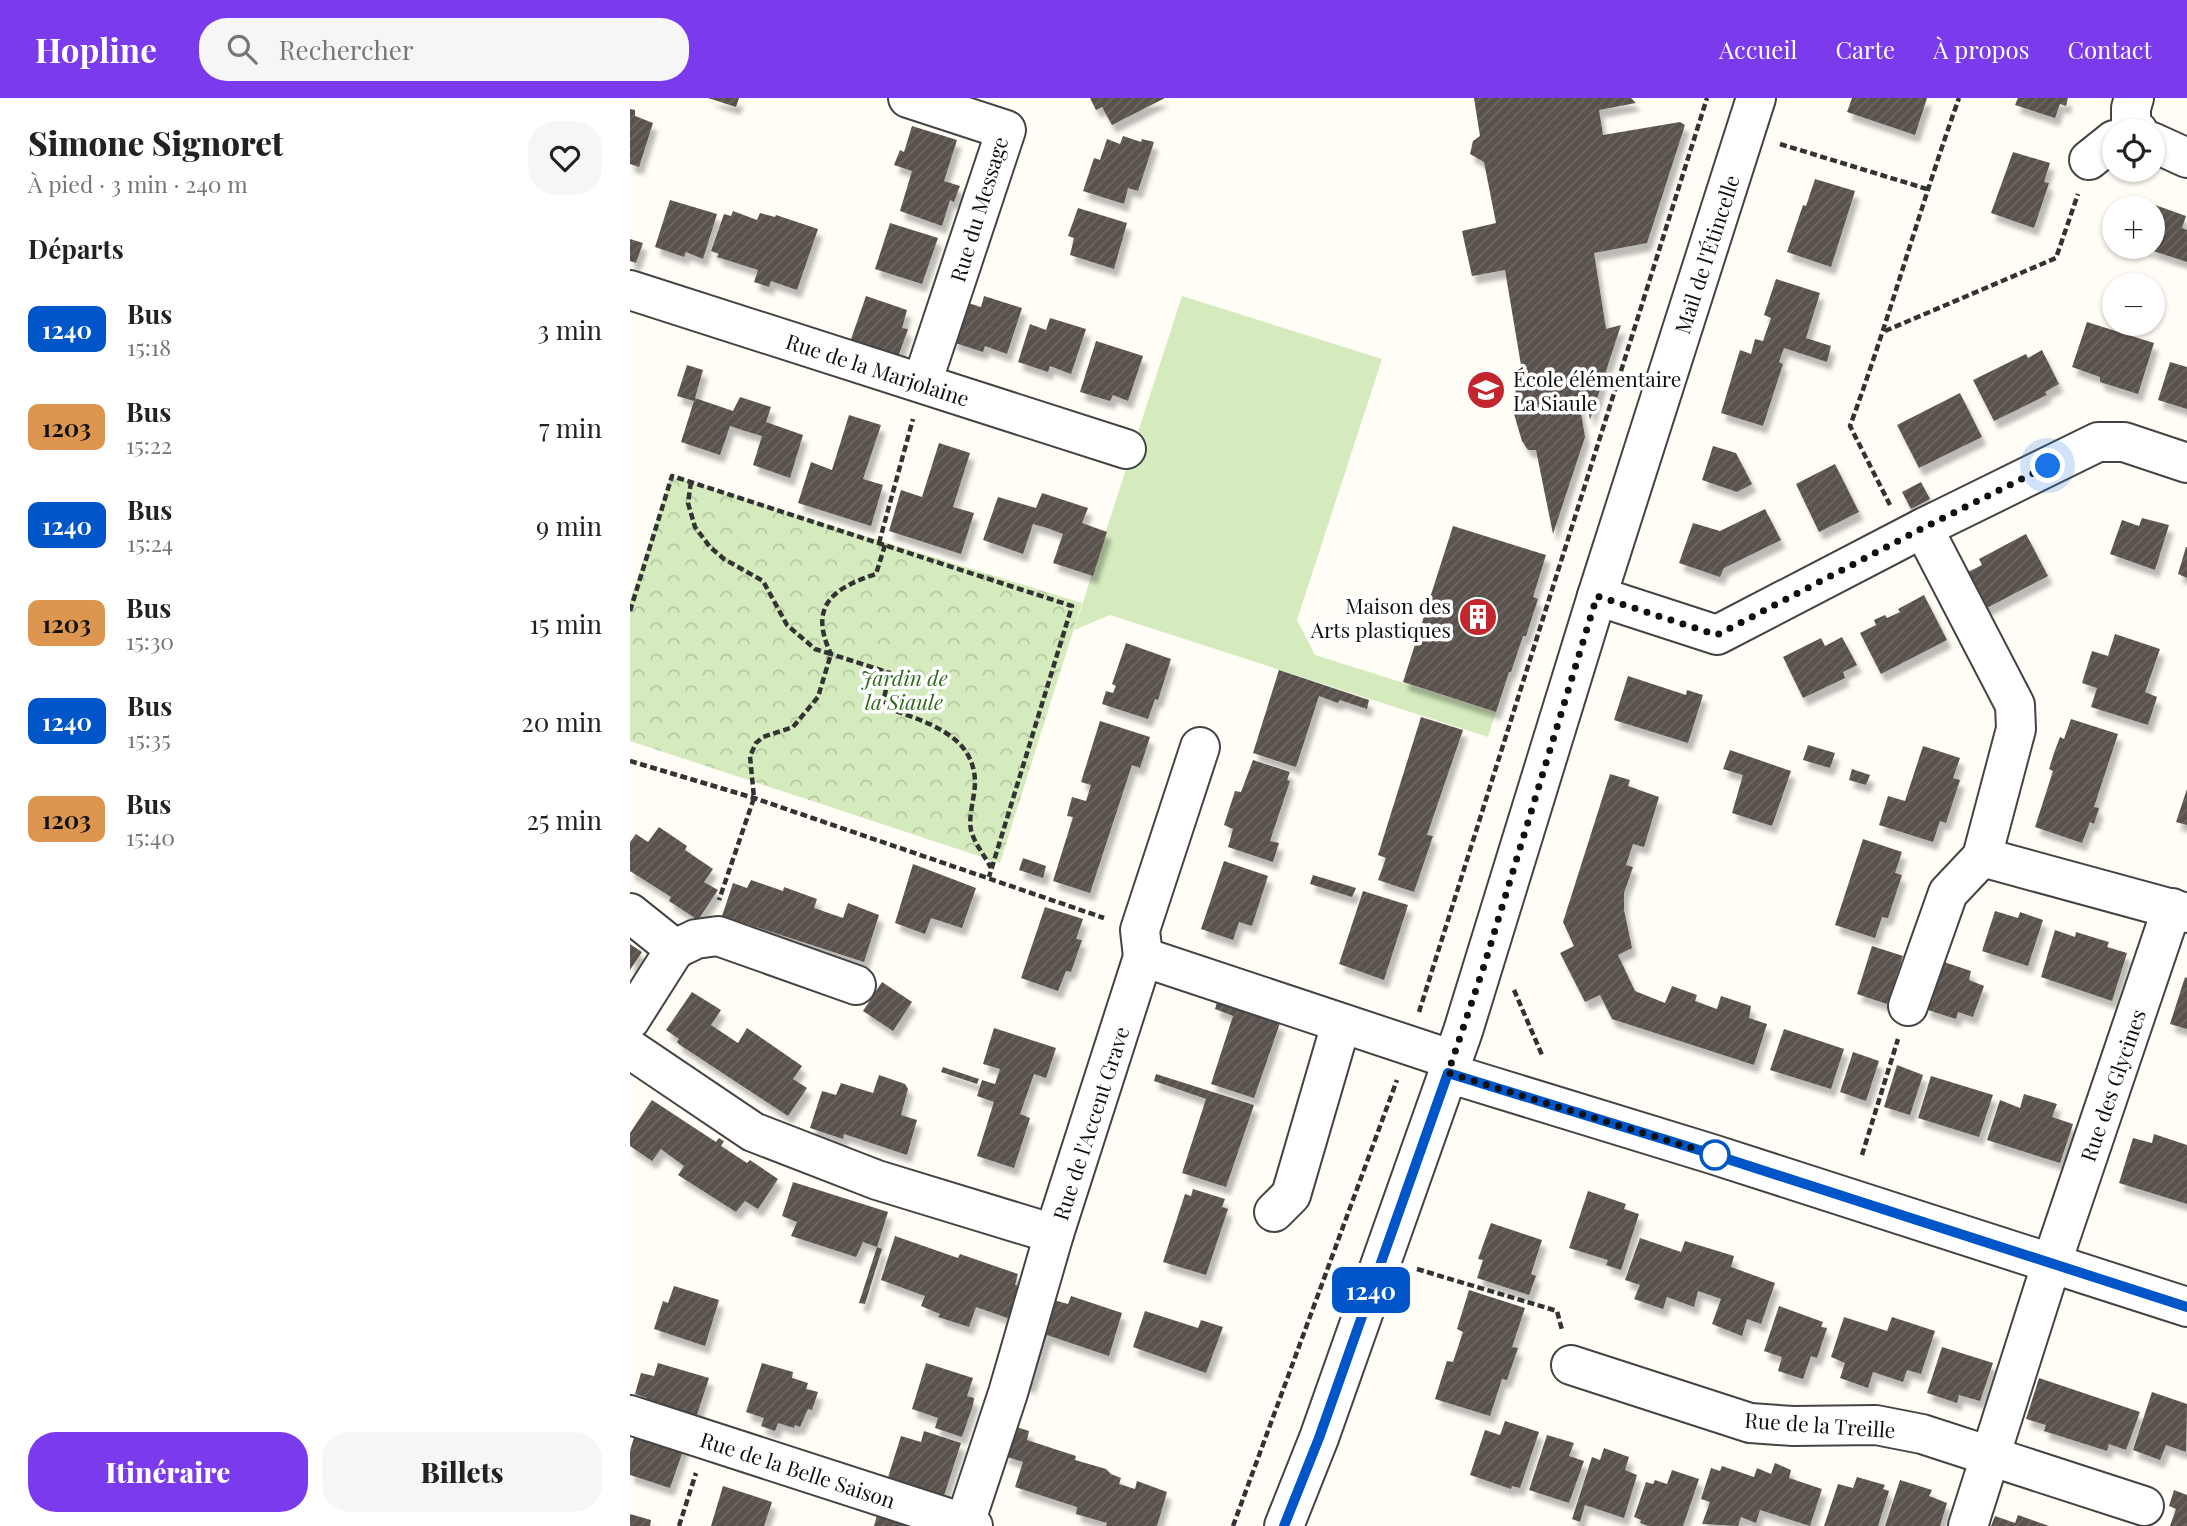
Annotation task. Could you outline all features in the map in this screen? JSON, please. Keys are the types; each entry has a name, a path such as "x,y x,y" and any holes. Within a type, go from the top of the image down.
{"street":[{"name":"Rue du Message","path":"908,98 1006,130 922,383"},
{"name":"Mail de l'Étincelle","path":"1284,1526 1323,1425 1450,1066 1756,98"},
{"path":"2165,149 2187,158"},
{"name":"Rue de la Marjolaine","path":"630,290 1126,449"},
{"path":"1597,596 1717,635 2098,442 2124,442 2187,463"},
{"path":"1908,1006 1948,892 1982,858 2017,729 2015,705 1914,533"},
{"name":"Rue de l'Accent Grave","path":"630,1048 753,1132 877,1180 1054,1234 1143,957 1140,930 1200,747"},
{"name":"Rue des Glycines","path":"1982,858 2179,911 2052,1262"},
{"path":"630,913 674,949"},
{"path":"630,1020 674,949 696,939 718,936 856,985"},
{"path":"1143,957 1410,1045 1450,1066 2187,1307"},
{"path":"1275,1212 1291,1195 1340,1024"},
{"name":"Rue de la Belle Saison","path":"630,1415 968,1525 1054,1234"},
{"path":"1968,1526 2052,1262"},
{"name":"Rue de la Treille","path":"1571,1365 1750,1423 1793,1426 1876,1425 1922,1434 1991,1454 2144,1506"}],"path":[{"path":"1233,1526 1410,1045 1707,98"},
{"path":"1914,533 1850,425 1884,332 1927,189 1959,98"},
{"path":"1769,140 1927,189"},
{"path":"1884,332 2056,258 2102,176"},
{"path":"718,903 754,798 750,756 756,743 763,737 793,727 818,697 831,654 824,639 821,620 825,603 832,595 876,574 922,383"},
{"path":"630,611 672,476 1073,606 989,877"},
{"path":"691,482 688,503 695,527 723,559 762,581 787,625 815,649 890,673 882,706 951,735 964,747 973,766 975,782 970,827 991,869"},
{"path":"630,761 754,798 1117,923"},
{"path":"1513,987 1542,1055"},
{"path":"1862,1156 1908,1006"},
{"path":"1413,1268 1557,1311 1571,1365"},
{"path":"679,1526 708,1439"}],"green space":[{"path":"1182,296 1382,359 1297,620 1315,655 1496,712 1488,737 1110,615 1074,630"},
{"name":"Jardin de la Siaule","path":"671,476 1082,603 1000,863 630,741 630,601"}],"building":[{"path":"708,98 739,98 736,107"},
{"path":"1090,98 1165,98 1112,125 1102,107 1096,110"},
{"path":"1474,98 1631,98 1636,103 1599,110 1603,135 1680,122 1685,125 1647,243 1594,253 1606,329 1621,325 1590,420 1586,395 1578,395 1585,437 1553,534 1536,450 1528,450 1522,441 1514,414 1516,384 1524,383 1505,270 1472,276 1462,231 1496,223 1484,162 1470,154 1473,141 1480,136"},
{"path":"1852,98 1927,98 1915,135 1847,112"},
{"path":"2018,98 2068,98 2066,106 2060,104 2055,118 2015,105"},
{"path":"630,109 635,110 635,116 653,123 639,167 630,164"},
{"path":"912,126 957,140 944,181 960,186 954,202 950,200 942,226 900,211 912,171 894,165 900,150 904,152"},
{"path":"1123,136 1141,142 1142,139 1154,142 1138,191 1128,188 1124,204 1083,191 1094,158 1100,160 1107,139 1120,144"},
{"path":"2013,152 2050,163 2044,182 2049,183 2034,228 1991,213"},
{"path":"1815,179 1855,191 1831,267 1787,252"},
{"path":"670,200 717,214 703,259 686,252 684,257 655,247"},
{"path":"1078,208 1127,223 1114,269 1070,255 1074,238 1068,236"},
{"path":"2165,208 2186,216 2182,228 2187,230 2187,262 2165,255"},
{"path":"733,211 757,220 760,213 775,217 776,215 818,229 797,290 771,281 769,287 754,282 758,270 717,257 719,254 711,251 724,214 731,216"},
{"path":"890,223 938,238 922,284 875,269"},
{"path":"630,239 643,243 636,263 630,261"},
{"path":"1776,279 1820,293 1806,338 1831,346 1827,362 1784,348 1779,362 1783,364 1763,426 1721,413 1740,350 1751,354 1755,339 1763,341 1771,318 1764,315"},
{"path":"866,296 907,310 902,328 908,329 898,357 850,342"},
{"path":"984,296 1022,308 1007,354 985,346 983,352 952,342 965,302 981,307"},
{"path":"1050,318 1086,329 1071,374 1050,366 1048,372 1018,362 1030,324 1046,330"},
{"path":"2087,322 2102,327 2102,336 2132,336 2154,343 2138,394 2100,382 2100,377 2072,367"},
{"path":"1096,341 1143,356 1128,401 1113,395 1110,401 1080,392"},
{"path":"2042,350 2059,384 2045,392 2047,395 1994,421 1973,380 2026,354 2028,358"},
{"path":"2170,362 2187,367 2187,409 2158,400"},
{"path":"687,365 703,370 695,398 733,411 740,397 771,407 766,422 803,435 790,478 753,465 762,436 730,426 720,455 681,442 694,401 677,396"},
{"path":"1960,393 1982,437 1919,468 1897,425"},
{"path":"849,415 881,425 863,479 883,485 871,526 798,503 811,462 832,470"},
{"path":"939,443 970,453 953,507 974,513 961,554 889,531 901,490 922,497"},
{"path":"1713,446 1736,453 1752,484 1737,492 1702,480"},
{"path":"1835,464 1859,512 1819,532 1796,484"},
{"path":"1921,482 1930,499 1911,509 1902,492"},
{"path":"1042,493 1088,508 1082,523 1107,532 1093,576 1053,563 1063,534 1047,528 1033,524 1023,554 983,540 998,497 1036,508"},
{"path":"1765,509 1781,540 1724,568 1720,577 1679,563 1693,523 1720,531"},
{"path":"2142,518 2169,525 2155,570 2110,554 2122,520 2139,526"},
{"name":"Maison des Arts plastiques","path":"1453,526 1546,555 1533,597 1538,599 1496,712 1403,682"},
{"path":"2026,534 2048,576 1981,611 1962,575 1982,565 1979,559"},
{"path":"2187,547 2187,578 2178,574"},
{"path":"1924,595 1947,640 1881,674 1860,633 1876,625 1874,620 1900,612 1898,609"},
{"path":"2115,634 2160,649 2145,692 2157,697 2148,725 2091,707 2097,688 2082,683 2092,651 2108,656"},
{"path":"1842,637 1857,665 1843,672 1845,678 1803,698 1783,657 1821,638 1825,646"},
{"path":"1126,643 1171,659 1158,700 1155,699 1148,719 1102,704 1106,691 1113,693 1116,686 1112,684"},
{"path":"1279,670 1369,700 1367,709 1319,696 1296,767 1253,753"},
{"path":"1628,676 1686,695 1687,690 1703,695 1688,743 1614,720"},
{"path":"1421,717 1463,730 1427,835 1433,836 1414,892 1378,880 1386,858 1378,855"},
{"path":"2071,719 2118,734 2094,807 2099,808 2094,824 2090,822 2082,843 2035,827 2053,771 2049,769 2054,753 2060,737 2064,739"},
{"path":"1100,721 1150,737 1140,768 1132,765 1090,893 1053,881 1073,817 1067,816 1072,797 1086,801 1091,785 1081,782"},
{"path":"1808,745 1835,753 1830,768 1803,760"},
{"path":"1923,746 1960,758 1953,778 1960,780 1946,823 1940,821 1933,842 1879,825 1888,796 1905,801"},
{"path":"1730,750 1791,771 1772,826 1732,813 1743,775 1723,769"},
{"path":"1253,760 1290,772 1287,780 1290,781 1270,841 1279,843 1273,862 1228,847 1233,829 1224,825 1235,791 1241,792"},
{"path":"1852,769 1870,775 1866,785 1849,780"},
{"path":"1610,774 1630,780 1628,786 1659,797 1644,847 1633,844 1626,865 1633,867 1624,893 1624,910 1632,948 1618,955 1635,991 1665,1003 1672,986 1697,995 1695,1001 1717,1009 1721,996 1751,1006 1749,1018 1767,1024 1754,1065 1612,1019 1600,995 1585,1002 1560,953 1574,946 1563,922"},
{"path":"2187,789 2187,825 2176,822"},
{"path":"659,827 687,846 685,850 713,869 704,882 718,890 698,920 669,901 671,897 630,871 630,842 636,834 648,842"},
{"path":"1863,839 1902,852 1895,873 1902,875 1888,918 1882,917 1875,938 1835,925"},
{"path":"1023,858 1046,866 1043,878 1019,870"},
{"path":"1224,861 1268,876 1252,926 1239,922 1233,940 1201,929"},
{"path":"913,864 976,888 962,928 931,918 925,934 895,923"},
{"path":"1313,875 1356,888 1352,897 1310,884"},
{"path":"751,880 783,891 784,887 817,899 814,908 843,918 848,903 879,915 864,962 722,916 733,883 747,888"},
{"path":"1363,891 1408,905 1384,980 1339,964"},
{"path":"1045,907 1083,919 1076,939 1082,940 1071,972 1066,971 1058,991 1021,978"},
{"path":"1995,911 2018,918 2020,912 2043,920 2028,966 1982,951"},
{"path":"2055,930 2075,937 2076,932 2109,942 2107,947 2127,953 2112,1001 2041,977"},
{"path":"630,944 642,952 630,970"},
{"path":"1872,946 1903,956 1887,1004 1857,994"},
{"path":"1941,961 1971,971 1969,980 1984,986 1973,1017 1958,1012 1956,1019 1925,1009"},
{"path":"2185,977 2187,978 2187,1029 2170,1024"},
{"path":"882,982 912,1002 893,1031 863,1011"},
{"path":"692,992 721,1010 711,1025 738,1043 747,1028 802,1066 793,1079 807,1088 788,1116 680,1045 677,1042 679,1039 666,1030"},
{"path":"1217,1002 1280,1023 1254,1098 1211,1084 1233,1016 1215,1009"},
{"path":"994,1028 1056,1048 1046,1078 1034,1074 1020,1114 1030,1118 1014,1168 977,1156 994,1102 977,1096 982,1080 995,1084 1000,1069 983,1064"},
{"path":"1784,1029 1844,1049 1831,1089 1770,1070"},
{"path":"1853,1052 1879,1061 1866,1101 1840,1092"},
{"path":"1897,1065 1923,1075 1910,1115 1884,1107"},
{"path":"943,1067 979,1079 977,1084 941,1072"},
{"path":"1156,1074 1254,1105 1226,1187 1182,1173 1206,1099 1154,1081"},
{"path":"879,1075 905,1084 908,1089 901,1115 917,1120 907,1155 844,1134 843,1139 810,1128 822,1091 836,1095 841,1083 873,1093"},
{"path":"1931,1076 1993,1095 1979,1137 1918,1118"},
{"path":"2024,1094 2057,1104 2052,1117 2073,1124 2060,1163 1987,1140 2000,1100 2020,1108"},
{"path":"652,1100 716,1142 719,1138 724,1141 721,1146 747,1163 750,1160 778,1179 758,1209 745,1201 736,1212 678,1175 684,1166 661,1149 652,1161 630,1146 630,1133"},
{"path":"2154,1134 2187,1145 2187,1204 2119,1183 2133,1138 2152,1143"},
{"path":"793,1182 888,1212 877,1247 863,1242 856,1257 791,1236 797,1222 782,1216"},
{"path":"1193,1189 1225,1199 1222,1207 1228,1209 1206,1275 1163,1262 1185,1194 1191,1196"},
{"path":"1588,1191 1626,1204 1624,1209 1639,1214 1621,1270 1606,1265 1608,1260 1569,1248"},
{"path":"1491,1223 1542,1240 1531,1274 1536,1276 1529,1295 1477,1278 1483,1260 1478,1259"},
{"path":"895,1236 958,1258 960,1254 1018,1274 1015,1285 1033,1291 1022,1323 976,1307 969,1327 938,1317 940,1314 921,1306 925,1296 881,1280"},
{"path":"1640,1238 1681,1252 1685,1241 1734,1256 1731,1267 1775,1283 1761,1324 1747,1319 1742,1336 1712,1324 1721,1299 1698,1291 1694,1307 1667,1297 1663,1309 1634,1299 1640,1285 1625,1280"},
{"path":"877,1247 882,1249 865,1304 859,1303"},
{"path":"674,1286 719,1300 705,1346 654,1329 663,1301 668,1303"},
{"path":"1469,1290 1525,1308 1512,1347 1518,1348 1507,1380 1502,1379 1490,1416 1435,1399 1447,1361 1453,1362 1463,1332 1457,1329"},
{"path":"1071,1296 1122,1313 1109,1356 1047,1335 1031,1386 1023,1383 1050,1299 1068,1304"},
{"path":"1779,1306 1823,1322 1821,1327 1827,1328 1817,1358 1811,1356 1803,1379 1778,1371 1782,1357 1764,1351"},
{"path":"1145,1311 1198,1328 1201,1320 1223,1327 1206,1373 1133,1347"},
{"path":"1844,1317 1887,1331 1892,1317 1935,1331 1921,1374 1907,1370 1903,1382 1873,1372 1868,1388 1840,1378 1845,1363 1831,1357"},
{"path":"1942,1347 1993,1363 1980,1401 1959,1395 1957,1403 1927,1393"},
{"path":"658,1363 709,1378 693,1427 643,1412 647,1398 635,1394 641,1373 654,1376"},
{"path":"762,1363 793,1372 792,1378 808,1383 806,1389 818,1392 812,1410 808,1409 800,1427 778,1423 775,1431 761,1426 764,1418 746,1412"},
{"path":"926,1363 973,1378 967,1396 974,1398 973,1405 962,1437 935,1428 938,1418 912,1409"},
{"path":"2039,1378 2140,1412 2126,1450 2109,1444 2107,1451 2044,1431 2046,1425 2026,1419"},
{"path":"2152,1392 2187,1404 2186,1452 2166,1445 2160,1460 2133,1450"},
{"path":"1505,1421 1539,1432 1520,1488 1512,1486 1511,1489 1470,1475 1485,1430 1500,1435"},
{"path":"1010,1425 1029,1431 1027,1440 1076,1456 1075,1460 1106,1469 1121,1478 1119,1484 1135,1489 1137,1481 1167,1492 1157,1526 1106,1526 1107,1523 1076,1514 1077,1507 1015,1487 1023,1462 1004,1456"},
{"path":"637,1427 686,1442 670,1488 630,1475 630,1451"},
{"path":"924,1431 961,1443 941,1505 885,1487 901,1436 921,1442"},
{"path":"1547,1435 1574,1443 1569,1456 1584,1461 1569,1503 1529,1490"},
{"path":"1604,1448 1629,1457 1625,1470 1637,1475 1624,1518 1585,1505 1580,1522 1572,1519 1592,1457 1600,1460"},
{"path":"1775,1463 1791,1470 1789,1478 1822,1489 1810,1526 1760,1510 1756,1523 1741,1517 1738,1526 1702,1524 1710,1502 1701,1499 1711,1468 1720,1471 1722,1466 1754,1477 1757,1468 1771,1474"},
{"path":"1672,1470 1699,1479 1683,1526 1649,1526 1640,1523 1641,1520 1634,1517 1646,1482 1653,1484 1655,1480 1667,1484"},
{"path":"1857,1477 1885,1485 1883,1489 1889,1491 1878,1526 1824,1526 1838,1484 1853,1488"},
{"path":"1900,1480 1932,1490 1929,1496 1947,1503 1940,1526 1885,1526"},
{"path":"723,1486 772,1502 764,1526 711,1526"},
{"path":"2174,1490 2187,1495 2187,1526 2170,1526 2176,1509 2169,1506"},
{"path":"879,1508 926,1526 874,1526"},
{"path":"630,1514 651,1520 650,1526 630,1526"},
{"path":"2018,1515 2049,1526 1991,1526 1995,1516 2015,1523"}],"bus line":[{"name":"1240","path":"1284,1526 1319,1438 1448,1073 1712,1154 2187,1307"}],"place":[{"name":"École élémentaire La Siaule","path":"1486,390"},
{"name":"Maison des Arts plastiques","path":"1478,617"}],"route":[{"path":"1715,1155 1448,1073 1484,966 1597,596 1717,635 2048,466"}]}
